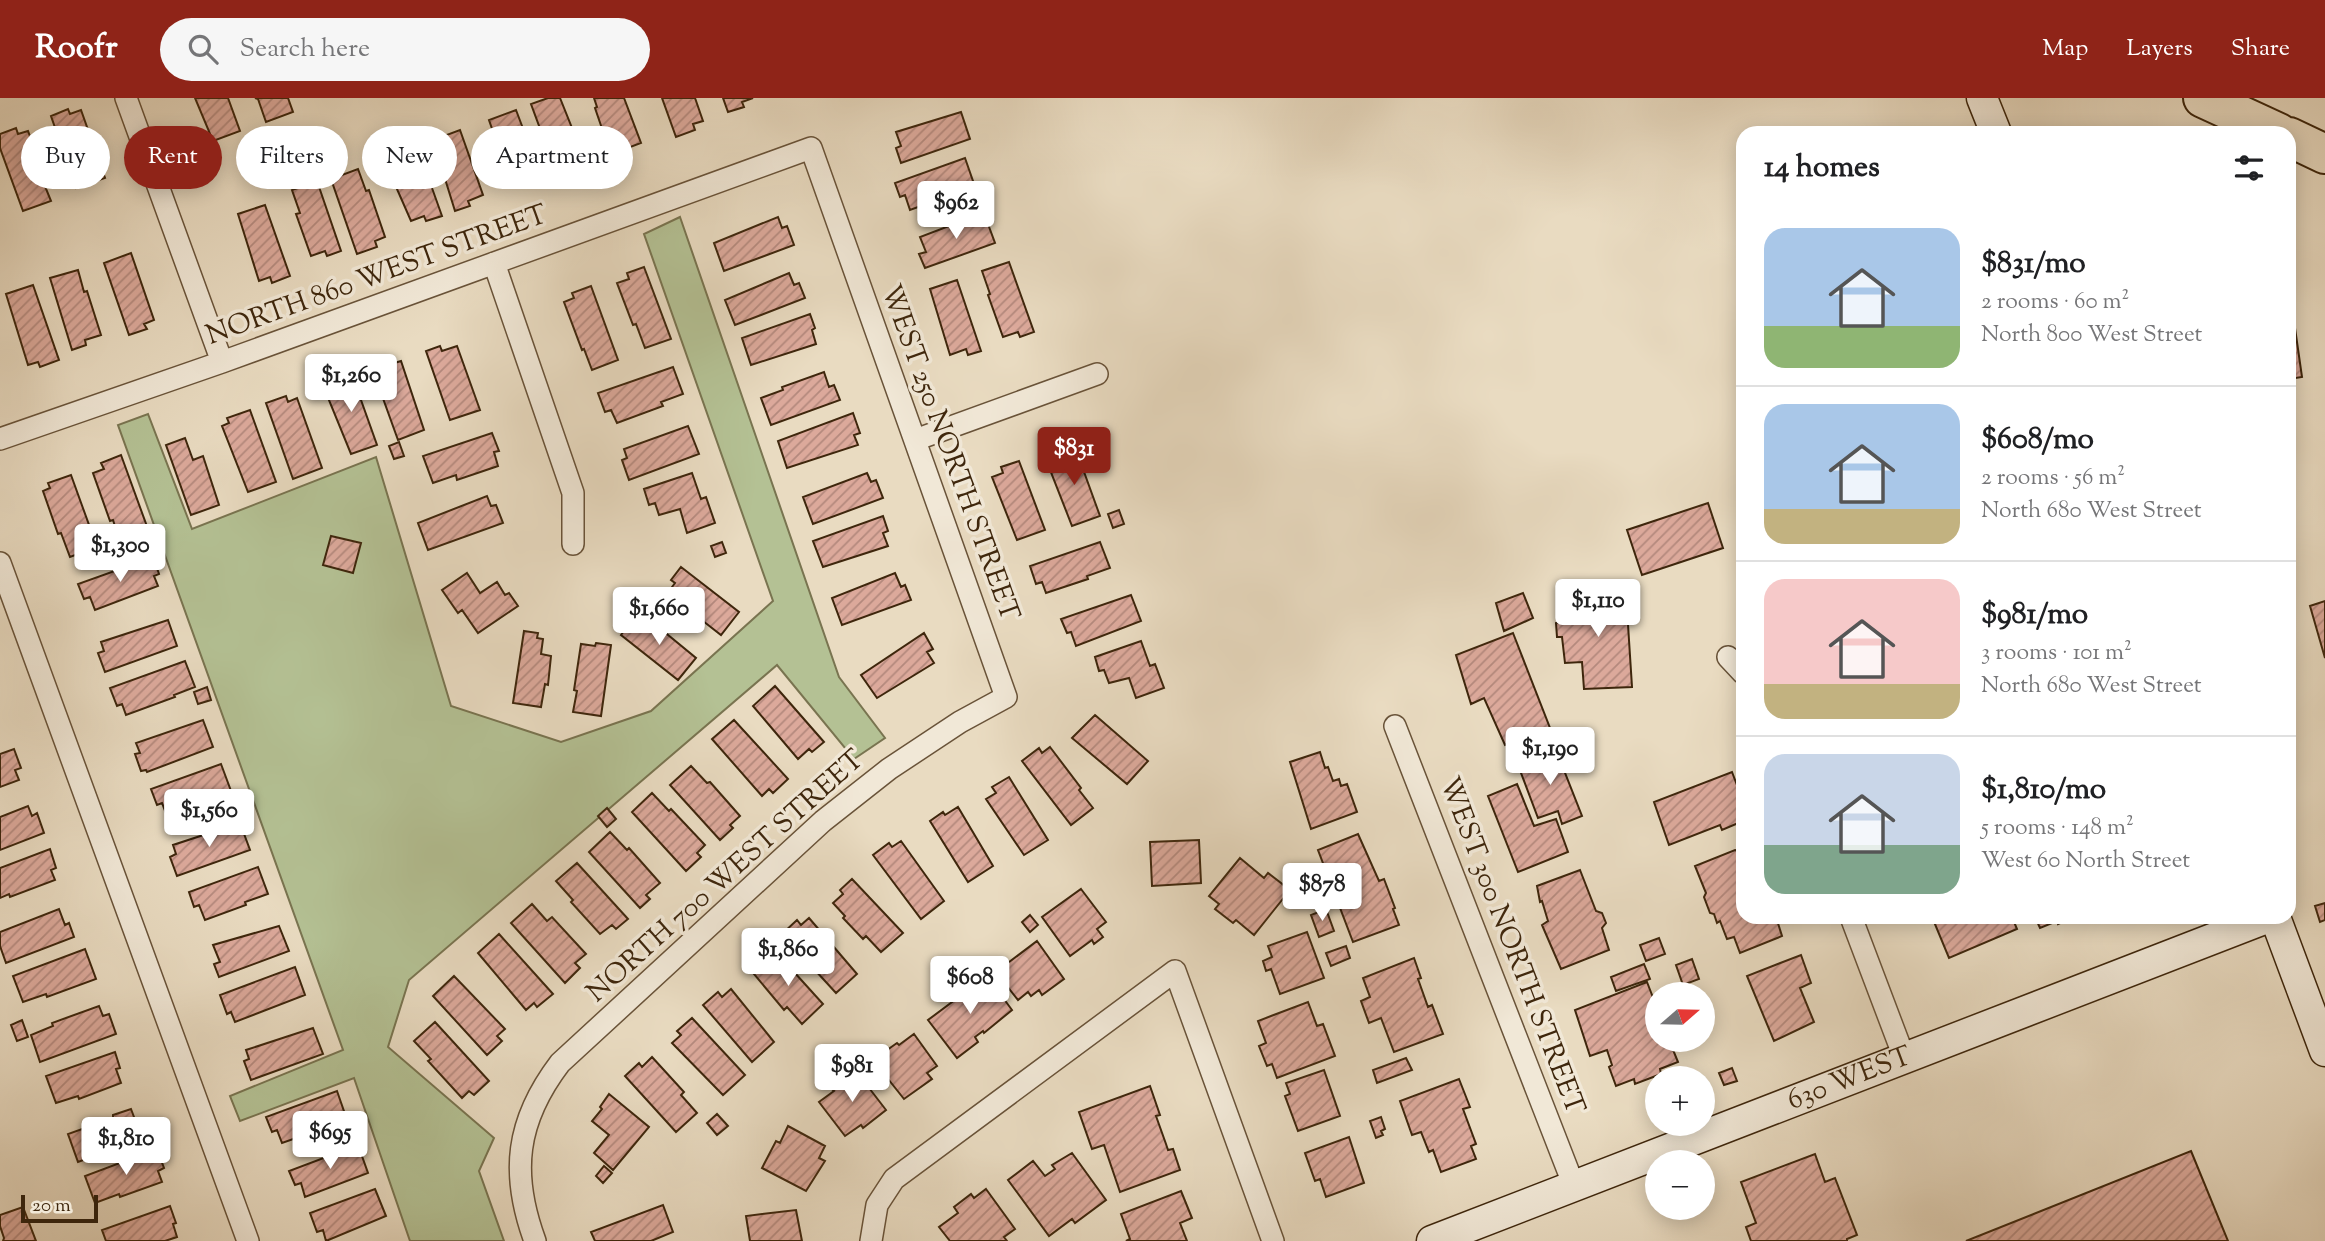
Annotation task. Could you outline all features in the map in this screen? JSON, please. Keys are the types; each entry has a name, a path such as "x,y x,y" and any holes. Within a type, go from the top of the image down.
{"highway":[{"path":"2203,98 2265,126"},
{"path":"2296,140 2325,154"}],"street":[{"path":"126,98 222,362"},
{"path":"1982,98 1993,126"},
{"name":"NORTH 860 WEST STREET","path":"0,439 222,362 811,148"},
{"name":"WEST 250 NORTH STREET","path":"811,148 1006,697"},
{"path":"494,263 573,493 573,544"},
{"path":"915,440 1097,374"},
{"path":"0,563 248,1241"},
{"name":"NORTH 700 WEST STREET","path":"535,1241 522,1201 519,1180 523,1136 537,1098 560,1063 823,821 889,769 960,722 1006,697"},
{"name":"WEST 300 NORTH STREET","path":"1395,726 1574,1186"},
{"path":"1854,924 1905,1057"},
{"name":"630 WEST","path":"1432,1241 2251,924"},
{"path":"2278,924 2325,1051"},
{"path":"871,1239 877,1205 894,1179 1175,971 1273,1241"}],"green space":[{"path":"680,217 839,677 885,738 854,759 777,665 409,980 388,1047 494,1138 479,1171 504,1241 410,1241 354,1078 240,1121 230,1096 343,1050 118,425 148,414 192,529 376,457 451,706 561,742 651,711 773,601 644,234"}],"building":[{"path":"195,98 228,98 238,126 236,132 222,138 222,126 207,126"},
{"path":"255,98 288,98 293,112 266,122 258,99"},
{"path":"548,98 560,98 571,126 539,126 531,104"},
{"path":"594,98 624,98 641,143 633,146 633,126 601,126 595,108"},
{"path":"662,98 695,98 703,121 693,124 695,130 676,137"},
{"path":"723,98 753,98 742,102 744,107 728,112"},
{"path":"68,109 70,114 81,110 87,126 54,126 51,116"},
{"path":"516,110 522,126 491,126 489,120"},
{"path":"961,112 970,139 901,163 896,148 901,146 896,132"},
{"path":"16,128 18,134 21,133 21,189 46,189 51,201 23,211 0,148 0,134"},
{"path":"460,130 471,161 471,189 481,189 483,195 468,201 470,206 455,211 448,189 457,189 457,131"},
{"path":"965,158 974,184 910,210 905,195 900,197 895,183"},
{"path":"358,169 362,189 369,190 385,237 375,241 377,247 357,254 334,189 348,189 348,173"},
{"path":"320,189 341,251 327,256 325,251 311,256 296,214 300,213 292,190"},
{"path":"397,189 432,189 442,216 426,221 424,216 411,221"},
{"path":"265,205 290,276 272,283 270,277 259,281 238,214"},
{"path":"985,216 995,243 925,268 919,254 926,252 920,237 962,221 963,224"},
{"path":"778,217 782,228 787,226 794,245 724,271 714,243"},
{"path":"131,253 154,320 144,324 147,329 129,335 104,263"},
{"path":"1009,262 1034,332 1020,337 1018,332 1003,337 982,271"},
{"path":"644,267 671,339 645,348 617,283 629,279 627,273"},
{"path":"78,270 101,335 85,340 86,345 72,350 50,278"},
{"path":"789,273 794,285 799,283 805,298 735,325 725,300"},
{"path":"957,280 981,351 968,355 966,349 950,355 930,289"},
{"path":"33,285 59,360 40,367 38,362 28,365 6,294"},
{"path":"591,286 618,360 592,370 564,302 574,298 572,293"},
{"path":"810,314 815,328 812,330 816,344 751,365 742,338"},
{"path":"2296,335 2302,377 2296,378"},
{"path":"440,346 442,351 457,346 480,410 450,420 426,351"},
{"path":"389,358 391,364 401,361 424,430 398,440 371,365"},
{"path":"673,367 683,394 661,402 663,406 617,423 611,410 605,412 598,393"},
{"path":"351,372 377,445 351,454 324,388 335,385 333,379"},
{"path":"824,372 829,387 834,385 840,400 771,425 761,398 783,390 782,387"},
{"path":"286,396 288,402 297,398 322,468 293,479 266,403"},
{"path":"250,410 276,482 248,492 222,426 229,423 227,418"},
{"path":"853,413 860,433 854,435 858,445 787,468 778,441"},
{"path":"688,426 699,454 629,480 622,460 627,458 624,449"},
{"path":"492,433 499,451 494,452 498,466 457,480 456,475 433,483 423,456"},
{"path":"185,438 193,460 203,456 219,505 191,515 166,445"},
{"path":"399,442 404,456 394,459 389,446"},
{"path":"1075,447 1100,516 1072,526 1047,462 1062,457 1060,452"},
{"path":"121,455 149,532 120,542 93,473 104,469 101,463"},
{"path":"1019,461 1045,530 1017,540 992,477 1003,473 1001,467"},
{"path":"692,473 701,499 706,497 715,523 687,533 680,509 659,515 655,503 649,505 644,489"},
{"path":"867,473 871,482 876,480 883,498 813,524 803,497"},
{"path":"71,475 97,547 70,557 61,533 58,534 43,491 50,488 48,483"},
{"path":"487,496 491,506 496,505 503,523 428,550 418,523"},
{"path":"1708,503 1723,548 1642,575 1627,530"},
{"path":"1119,510 1124,524 1113,528 1108,514"},
{"path":"883,516 888,531 883,533 888,546 823,567 813,541"},
{"path":"331,536 361,543 353,573 323,565"},
{"path":"722,542 726,553 715,557 711,546"},
{"path":"1100,542 1110,568 1087,576 1088,579 1046,593 1042,582 1036,584 1030,566"},
{"path":"148,559 151,567 156,565 159,574 154,576 158,586 95,610 90,597 84,599 78,584"},
{"path":"681,567 739,612 721,635 666,595 675,583 671,580"},
{"path":"467,573 480,593 497,582 505,595 509,593 518,606 478,633 462,610 458,613 442,590"},
{"path":"895,573 901,587 905,585 911,600 842,625 832,598"},
{"path":"1621,592 1623,609 1627,609 1632,687 1584,689 1582,662 1565,663 1562,637 1557,637 1556,623 1562,622 1565,608 1572,607 1571,595"},
{"path":"1523,593 1533,618 1504,631 1496,603"},
{"path":"1131,595 1141,621 1076,646 1071,632 1067,633 1061,619"},
{"path":"2325,601 2325,658 2310,606"},
{"path":"645,616 696,658 678,680 621,635 633,619 639,624"},
{"path":"168,620 177,646 105,672 98,653 104,651 101,642"},
{"path":"524,631 538,633 537,638 543,639 541,654 551,656 548,685 545,684 541,707 513,703"},
{"path":"924,633 933,649 927,652 934,663 877,698 861,675"},
{"path":"1513,633 1550,728 1505,745 1484,698 1471,704 1456,655"},
{"path":"1141,641 1150,666 1155,664 1164,688 1136,698 1129,678 1109,683 1104,670 1099,671 1095,657"},
{"path":"596,643 611,645 601,716 573,712 581,644 595,646"},
{"path":"185,661 195,687 126,715 122,704 117,706 110,688"},
{"path":"775,686 824,742 812,752 809,749 798,759 753,706"},
{"path":"207,687 211,700 198,704 194,692"},
{"path":"1095,715 1148,761 1127,784 1072,738"},
{"path":"203,720 213,747 147,772 141,771 135,754 140,753 136,743"},
{"path":"734,720 788,779 773,793 769,789 762,796 712,739"},
{"path":"1050,747 1093,808 1071,825 1022,761 1039,748 1042,753"},
{"path":"14,749 21,768 15,770 19,780 0,787 0,754"},
{"path":"1556,750 1582,816 1562,824 1558,811 1538,818 1518,765"},
{"path":"1320,752 1333,781 1339,779 1341,786 1347,784 1357,812 1311,829 1290,762"},
{"path":"221,764 231,791 167,816 162,803 157,805 151,789"},
{"path":"691,766 707,783 710,782 740,816 730,825 733,828 720,840 670,785"},
{"path":"1732,772 1736,783 1736,824 1722,830 1720,825 1669,845 1654,802"},
{"path":"1009,777 1048,840 1024,855 986,799 996,793 992,787"},
{"path":"1517,784 1534,826 1556,819 1568,852 1518,872 1488,796"},
{"path":"652,793 705,845 697,853 701,857 686,871 632,812"},
{"path":"28,806 32,816 37,813 44,833 0,850 0,817"},
{"path":"958,807 993,866 968,882 930,821 943,812 945,815"},
{"path":"607,808 616,819 607,827 598,816"},
{"path":"240,823 250,850 177,876 170,857 176,854 173,845"},
{"path":"610,832 627,850 629,848 660,883 646,895 650,899 640,908 589,852"},
{"path":"1358,834 1379,881 1384,879 1399,925 1353,942 1318,850"},
{"path":"1199,840 1201,883 1152,886 1150,842"},
{"path":"901,841 944,901 921,919 873,855 889,843 892,847"},
{"path":"50,849 56,868 51,870 55,880 10,897 9,894 0,898 0,868"},
{"path":"1736,850 1736,924 1778,924 1782,936 1740,953 1734,937 1727,939 1720,921 1717,923 1714,914 1710,913 1704,897 1706,893 1695,866"},
{"path":"1240,858 1264,878 1268,873 1290,890 1254,935 1236,920 1233,923 1215,909 1219,904 1209,896"},
{"path":"577,863 628,919 616,929 612,925 600,934 556,881"},
{"path":"258,867 268,894 205,920 199,905 194,907 189,892"},
{"path":"1580,870 1596,911 1602,913 1606,923 1602,928 1609,950 1561,969 1542,925 1548,921 1537,886"},
{"path":"852,879 903,933 881,952 866,936 863,939 833,903 843,894 840,890"},
{"path":"1081,889 1106,922 1097,929 1103,937 1094,944 1092,940 1070,956 1042,917"},
{"path":"2325,903 2325,920 2320,922 2315,906"},
{"path":"532,904 547,921 552,917 586,954 575,963 580,968 565,983 511,923"},
{"path":"59,909 65,925 69,923 74,937 6,963 0,946 0,932"},
{"path":"1326,909 1334,931 1319,937 1311,915"},
{"path":"1030,915 1038,925 1030,932 1022,922"},
{"path":"809,918 857,974 836,993 782,934 797,920 801,925"},
{"path":"1935,924 2015,924 2017,929 1949,958"},
{"path":"279,926 289,951 219,977 214,964 220,962 213,945"},
{"path":"1307,932 1324,978 1280,994 1271,969 1266,971 1263,961 1272,957 1268,946"},
{"path":"499,934 553,994 537,1007 534,1003 526,1010 478,953"},
{"path":"1659,938 1665,954 1646,961 1640,945"},
{"path":"1037,941 1064,979 1042,995 1039,990 1031,996 1028,992 1018,1000 996,972"},
{"path":"1346,946 1350,958 1331,966 1326,953"},
{"path":"85,949 96,979 47,997 46,994 23,1002 13,976"},
{"path":"775,951 823,1004 802,1024 787,1007 784,1010 754,974"},
{"path":"1801,955 1811,983 1800,988 1814,1022 1774,1041 1747,976"},
{"path":"1414,958 1428,1007 1432,1005 1443,1034 1394,1052 1381,1018 1369,1023 1361,1001 1370,997 1363,978"},
{"path":"1692,959 1699,979 1682,982 1676,965"},
{"path":"1644,964 1650,979 1616,991 1611,977"},
{"path":"295,967 305,995 235,1022 231,1012 227,1014 220,995"},
{"path":"454,976 505,1029 497,1036 502,1041 487,1055 433,996"},
{"path":"987,976 1012,1010 975,1037 978,1042 957,1058 928,1020"},
{"path":"1645,983 1645,1052 1674,1052 1678,1062 1668,1066 1645,1066 1645,1080 1635,1084 1634,1079 1616,1086 1609,1067 1612,1065 1607,1050 1590,1056 1575,1010"},
{"path":"731,989 774,1042 752,1062 703,1005 718,992 722,997"},
{"path":"1308,1002 1317,1026 1323,1024 1335,1056 1277,1078 1272,1064 1267,1066 1259,1046 1266,1043 1258,1021"},
{"path":"99,1006 103,1016 109,1014 116,1034 40,1062 31,1035 53,1026 52,1023"},
{"path":"692,1018 745,1075 723,1095 672,1043 681,1035 677,1031"},
{"path":"22,1020 28,1037 17,1041 11,1025"},
{"path":"435,1022 489,1081 474,1095 469,1091 462,1098 428,1061 431,1059 414,1041"},
{"path":"313,1028 323,1054 251,1080 244,1061 249,1059 246,1050"},
{"path":"914,1034 937,1066 927,1073 932,1079 904,1099 873,1060"},
{"path":"115,1052 120,1068 116,1069 121,1083 79,1099 78,1096 56,1103 46,1076"},
{"path":"652,1057 684,1092 681,1095 697,1113 676,1132 625,1076 639,1063 642,1067"},
{"path":"1406,1058 1412,1070 1377,1083 1373,1070"},
{"path":"1732,1068 1737,1081 1724,1085 1719,1073"},
{"path":"1324,1070 1340,1116 1298,1131 1285,1096 1290,1094 1286,1083"},
{"path":"856,1071 886,1110 863,1128 861,1125 845,1136 819,1102"},
{"path":"1459,1079 1470,1107 1463,1109 1476,1144 1471,1146 1476,1159 1441,1172 1433,1150 1429,1152 1421,1132 1412,1135 1400,1101"},
{"path":"1150,1086 1160,1115 1156,1116 1168,1150 1173,1149 1180,1170 1120,1192 1104,1145 1092,1149 1079,1112"},
{"path":"337,1091 346,1117 324,1125 325,1128 282,1143 277,1130 272,1132 266,1117"},
{"path":"609,1094 649,1127 613,1170 594,1153 609,1135 592,1121"},
{"path":"131,1109 137,1125 141,1124 145,1138 78,1162 68,1134"},
{"path":"717,1114 728,1126 717,1135 707,1123"},
{"path":"1381,1117 1385,1129 1381,1131 1383,1135 1376,1138 1370,1121"},
{"path":"788,1126 825,1146 819,1158 825,1161 806,1191 762,1168 776,1141 780,1143"},
{"path":"1349,1137 1364,1183 1326,1197 1320,1179 1315,1181 1305,1153"},
{"path":"358,1145 368,1173 305,1197 301,1183 295,1185 289,1171"},
{"path":"157,1149 164,1168 158,1171 162,1182 95,1203 85,1176"},
{"path":"2191,1151 2228,1241 1966,1241"},
{"path":"1072,1153 1106,1200 1075,1223 1072,1219 1049,1236 1008,1180 1033,1161 1045,1176 1055,1169 1052,1165"},
{"path":"1815,1154 1825,1182 1835,1178 1857,1235 1847,1241 1751,1241 1746,1227 1756,1223 1741,1182"},
{"path":"604,1166 612,1173 603,1183 596,1176"},
{"path":"375,1189 386,1216 326,1241 323,1230 317,1232 310,1213"},
{"path":"986,1189 1015,1229 1004,1237 1007,1241 950,1241 939,1227 958,1213 954,1207 971,1194 974,1198"},
{"path":"1181,1191 1192,1218 1180,1223 1187,1241 1126,1241 1130,1239 1121,1214"},
{"path":"663,1205 673,1232 651,1241 595,1241 591,1232"},
{"path":"170,1206 176,1223 173,1224 177,1237 165,1241 106,1241 102,1230"},
{"path":"23,1207 36,1241 3,1241 0,1215"},
{"path":"796,1210 802,1241 750,1241 746,1216"}]}
